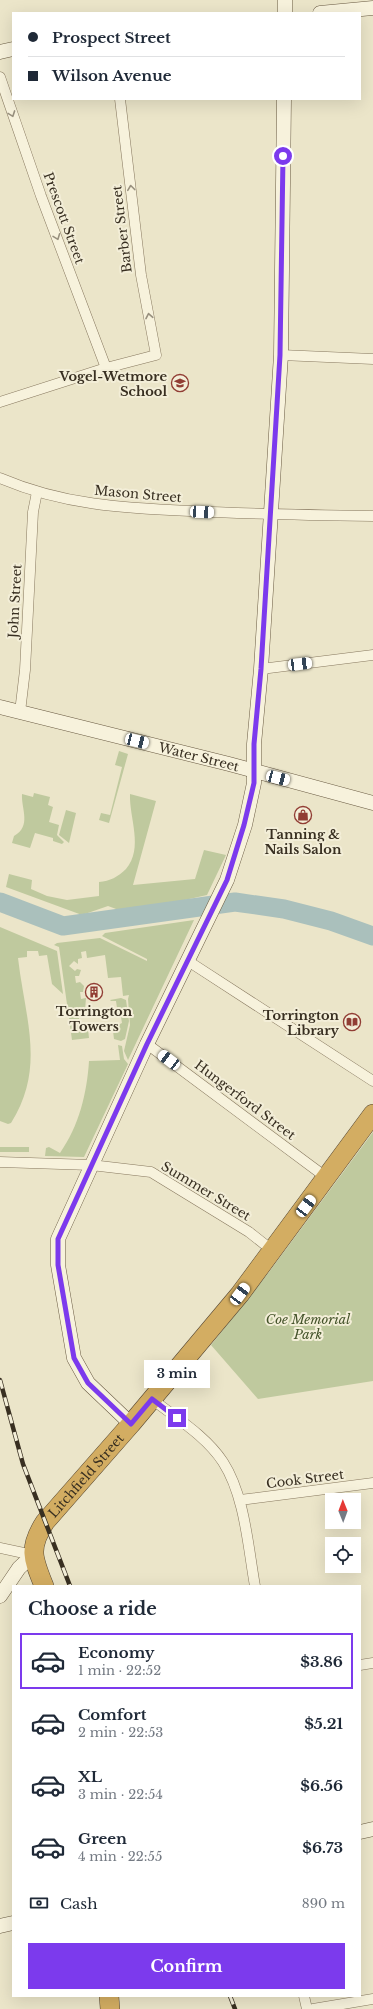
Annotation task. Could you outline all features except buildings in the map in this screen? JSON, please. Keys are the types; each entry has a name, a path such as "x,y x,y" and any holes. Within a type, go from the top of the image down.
{"highway":[{"name":"Litchfield Street","path":"33,1555 35,1539 45,1522 131,1424 240,1294 373,1114"},
{"path":"33,1555 44,1585"},
{"path":"109,1997 110,2009"}],"main road":[{"path":"285,0 285,12"},
{"path":"331,12 373,8"},
{"path":"0,52 12,49"},
{"path":"131,1424 88,1383 74,1358 58,1265 58,1239 147,1044 227,880 244,825 254,783 254,744 261,669 280,355 284,100"},
{"name":"Water Street","path":"0,707 254,771 373,803"},
{"path":"0,1596 16,1572 33,1555"},
{"path":"361,1832 373,1829"},
{"path":"0,1926 12,1923"}],"street":[{"name":"Prescott Street","path":"0,77 41,196 106,368"},
{"name":"Barber Street","path":"106,368 156,354 141,275 120,100"},
{"path":"280,355 373,359"},
{"path":"0,402 106,368"},
{"name":"Mason Street","path":"0,478 37,492 72,501 116,508 270,515 373,516"},
{"name":"John Street","path":"20,712 25,670 33,512 37,492"},
{"path":"261,669 373,655"},
{"path":"188,961 373,1081"},
{"name":"Hungerford Street","path":"147,1044 327,1178"},
{"name":"Summer Street","path":"0,1162 91,1165 151,1172 249,1232 273,1251"},
{"path":"152,1399 194,1432 223,1461 240,1500 255,1585"},
{"name":"Cook Street","path":"240,1500 373,1483"},
{"path":"0,1548 13,1552 33,1555"},
{"path":"361,1665 373,1664"},
{"path":"304,1997 307,2009"},
{"path":"313,2009 373,1999"}],"green space":[{"path":"119,751 128,754 109,823 99,820 101,813 110,815 122,767 115,765"},
{"path":"34,793 50,797 48,805 53,807 49,822 59,825 57,835 64,842 62,844 53,841 53,838 35,833 30,848 12,843 14,836 23,827 24,817 22,794 33,797"},
{"path":"130,794 156,801 133,885 195,879 204,850 226,855 207,895 127,913 108,906 82,915 6,887 9,874 32,880 31,889 47,896 67,900 99,896 99,882 110,880 123,872 131,861 134,852 135,842"},
{"path":"66,810 76,813 69,843 59,835"},
{"path":"194,920 128,1060 124,1051 130,1025 129,995 123,996 121,977 108,978 105,955 87,958 86,951 81,952 82,958 78,959 78,964 74,961 69,966 75,971 77,969 81,970 79,976 75,976 76,983 80,982 84,986 83,992 80,992 81,999 86,998 85,1010 78,1011 76,1016 79,1018 80,1028 85,1027 88,1029 89,1038 72,1040 59,947 54,945 57,943 100,938 147,961 147,959 102,936 105,933"},
{"path":"0,927 57,951 63,994 52,984 47,955 39,956 38,951 27,951 27,957 18,958 28,1022 30,1062 28,1082 22,1102 11,1123 8,1124 0,1121"},
{"path":"121,998 126,1000 129,1021 125,1039 121,1041 114,1039 113,1031 116,1030 116,1026 122,1023 121,1017 116,1017 114,1013 111,1013 113,1008 117,1008 116,1001 110,1000"},
{"path":"118,1045 122,1046 124,1059 128,1064 84,1157 45,1156 46,1148 49,1147 60,1153 67,1143 81,1109 89,1061 120,1060"},
{"name":"Coe Memorial Park","path":"373,1132 373,1381 258,1399 211,1345 269,1272"},
{"path":"0,1147 29,1147 29,1152 0,1152"}],"waterway":[{"path":"0,902 63,926 235,902 284,909 331,921 373,936"}],"railway":[{"path":"0,1380 23,1464 70,1585"},
{"path":"230,1997 235,2009"}],"place":[{"name":"Vogel-Wetmore School","path":"180,383"},
{"name":"Tanning & Nails Salon","path":"303,815"},
{"name":"Torrington Towers","path":"94,992"},
{"name":"Torrington Library","path":"352,1022"}],"route":[{"path":"177,1418 152,1399 131,1424 88,1383 74,1358 58,1265 58,1239 147,1044 227,880 237,851 254,783 254,744 261,669 280,355 283,156"}]}
